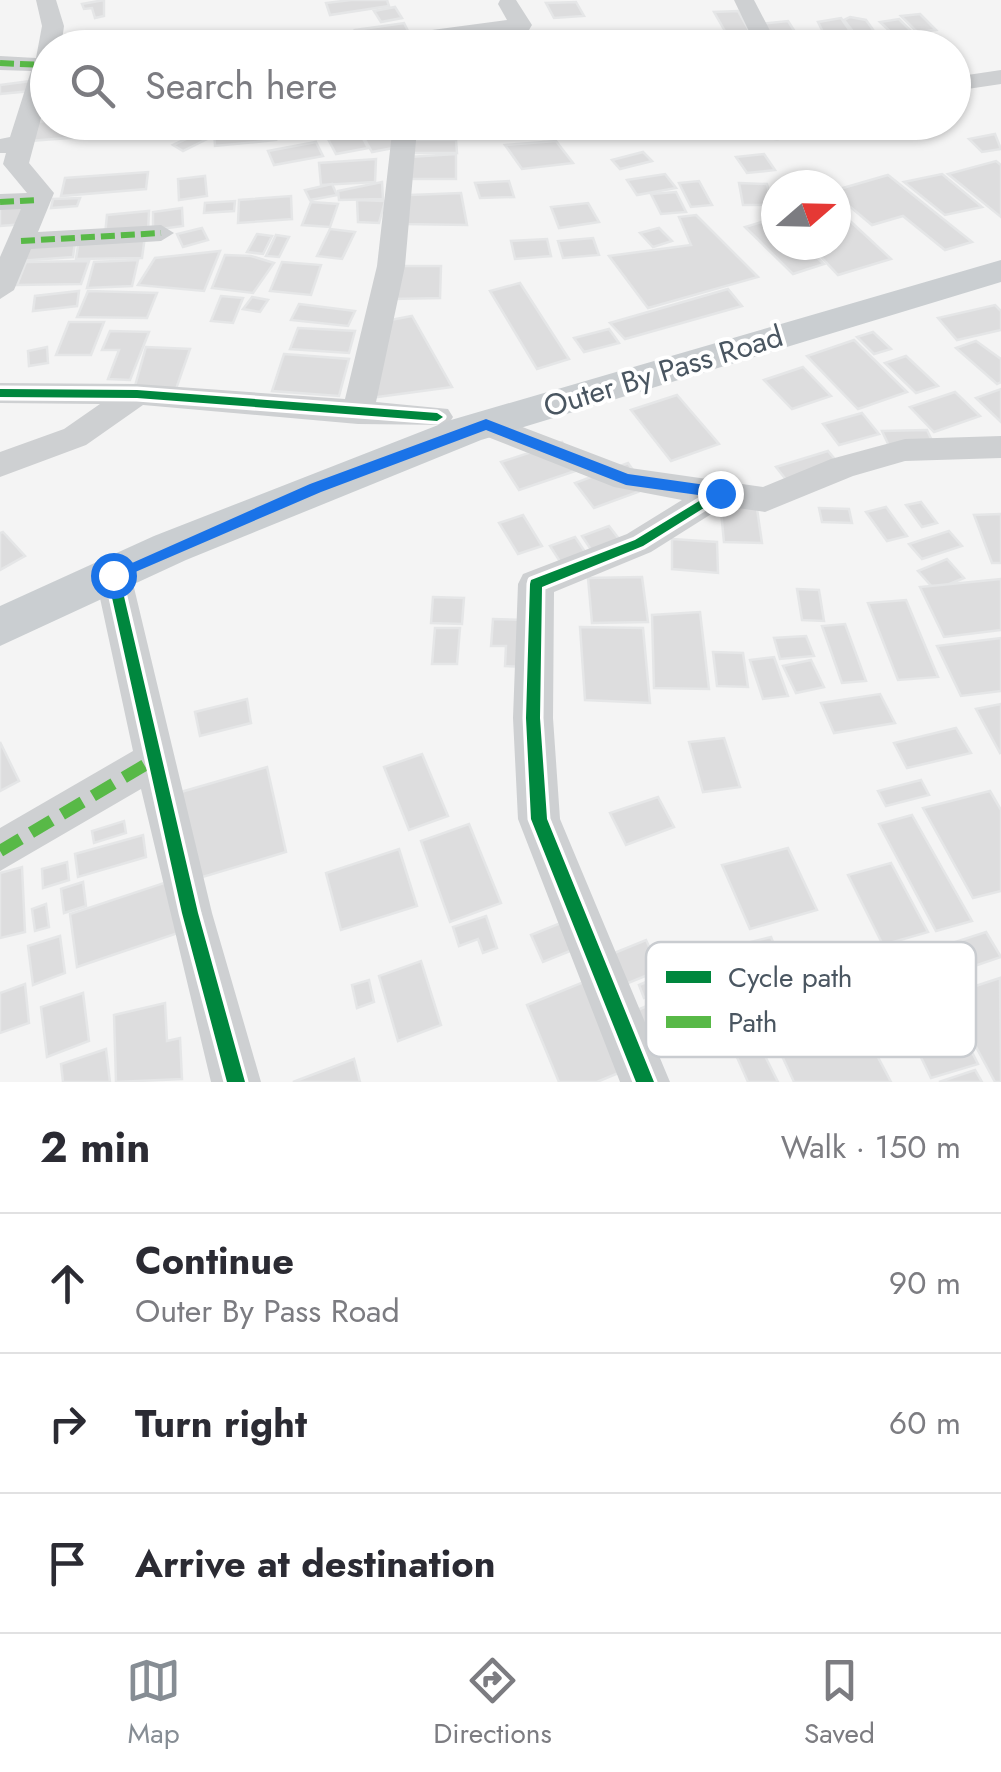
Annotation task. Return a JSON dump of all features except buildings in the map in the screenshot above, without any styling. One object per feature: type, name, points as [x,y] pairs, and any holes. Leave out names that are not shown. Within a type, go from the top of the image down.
[{"type":"main road","name":"Outer By Pass Road","points":[[0,594],[300,465],[437,417],[1001,252]]},
{"type":"main road","name":"Outer By Pass Road","points":[[0,627],[316,488],[486,424],[1001,271]]},
{"type":"street","points":[[46,0],[53,30]]},
{"type":"street","points":[[744,0],[759,30]]},
{"type":"street","points":[[473,30],[521,24],[508,4]]},
{"type":"street","points":[[0,63],[30,59]]},
{"type":"street","points":[[971,81],[1001,77]]},
{"type":"street","points":[[0,290],[41,193],[16,164],[10,145],[30,97]]},
{"type":"street","points":[[358,413],[391,266],[403,140]]},
{"type":"street","points":[[0,202],[38,200]]},
{"type":"street","points":[[21,241],[160,233]]},
{"type":"street","points":[[0,393],[137,394],[437,417]]},
{"type":"street","points":[[0,465],[75,437],[137,394]]},
{"type":"street","points":[[486,424],[626,479],[765,500],[843,467],[905,450],[1001,448]]},
{"type":"street","points":[[645,1082],[539,819],[533,718],[536,584],[638,543],[720,493]]},
{"type":"street","points":[[113,575],[190,913],[236,1082]]},
{"type":"street","points":[[0,851],[156,759]]},
{"type":"marked path","points":[[0,63],[30,64]]},
{"type":"marked path","points":[[0,202],[38,200]]},
{"type":"marked path","points":[[21,241],[161,233]]},
{"type":"marked path","points":[[0,851],[155,759]]},
{"type":"cycle path","points":[[0,393],[137,394],[437,417]]},
{"type":"cycle path","points":[[645,1082],[539,819],[533,718],[536,584],[639,543],[719,493]]},
{"type":"cycle path","points":[[113,575],[190,913],[236,1082]]},
{"type":"route","points":[[113,575],[316,488],[486,424],[626,479],[720,493]]}]
